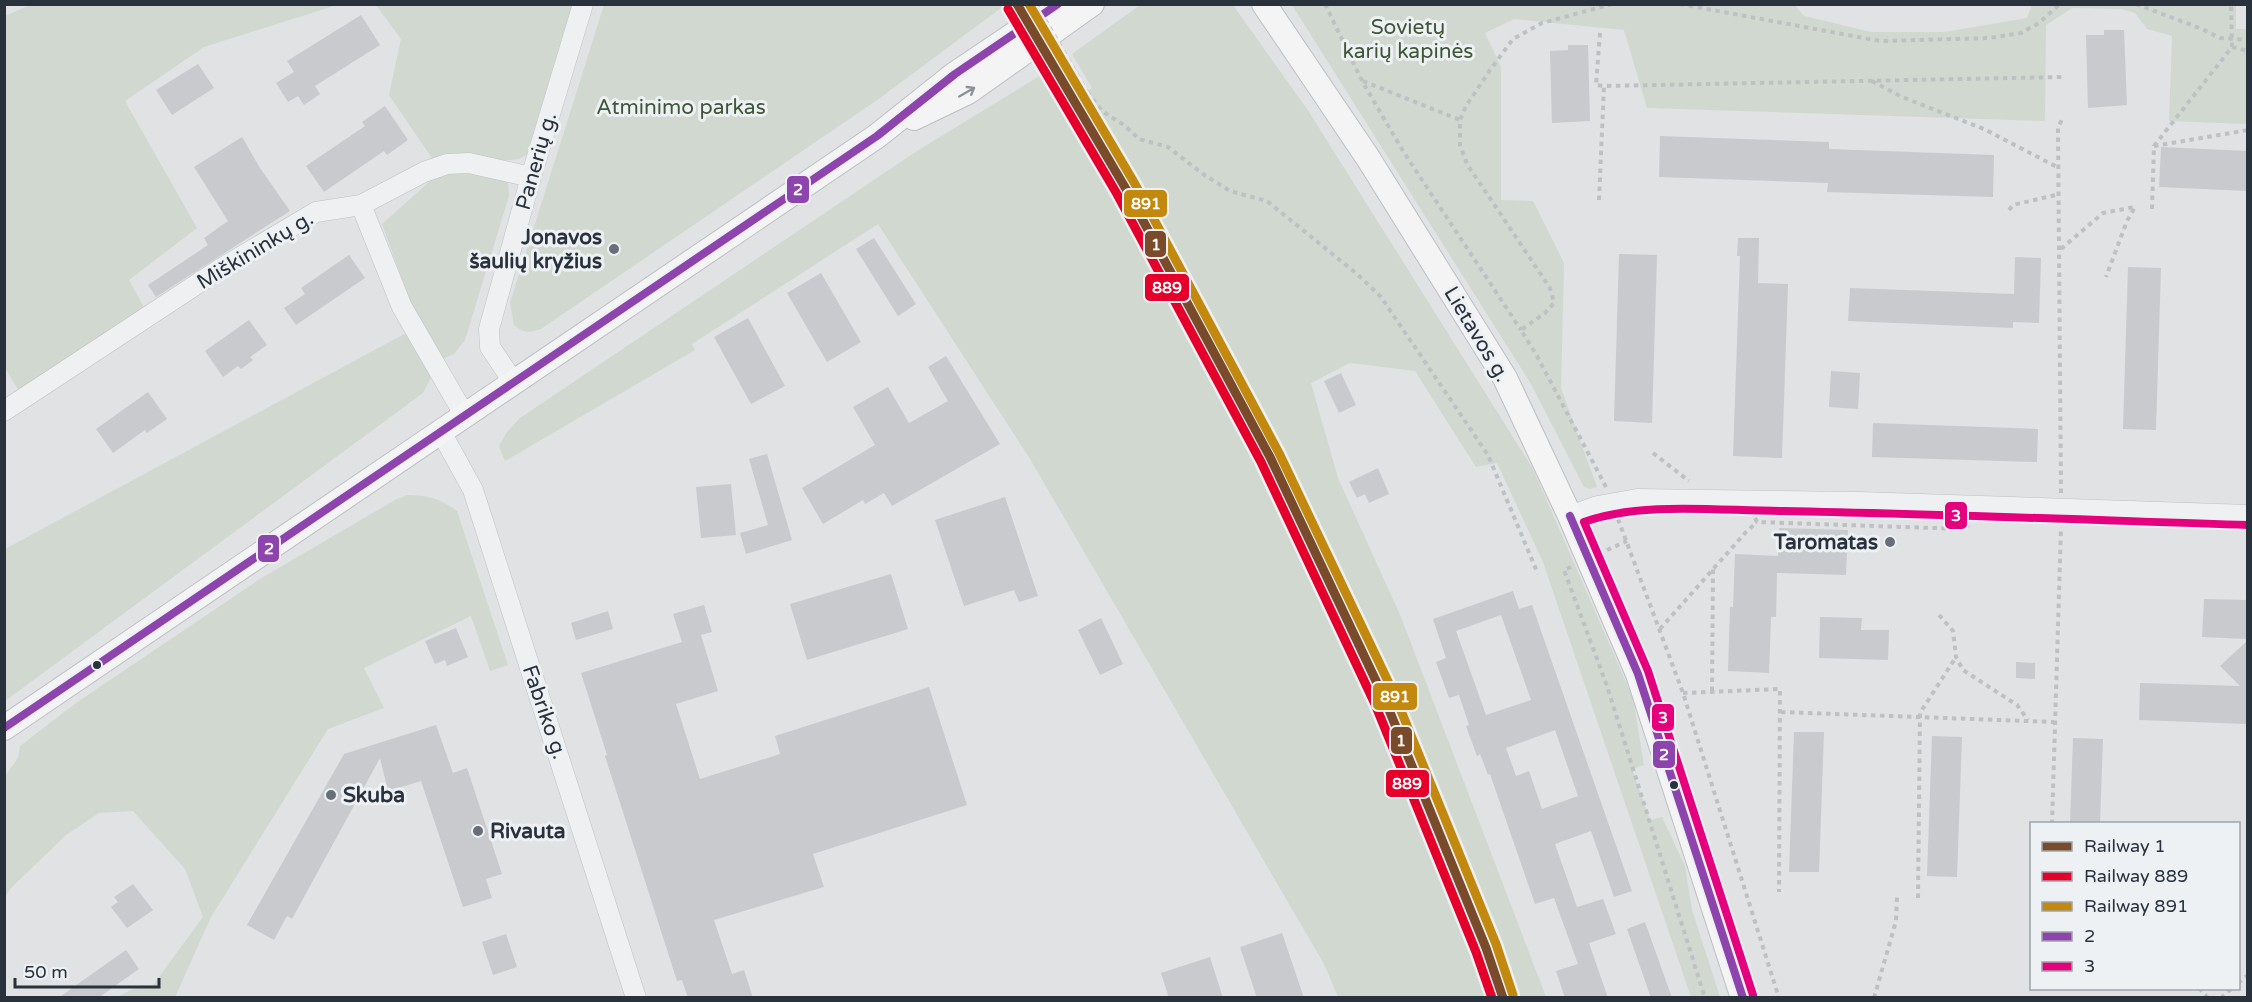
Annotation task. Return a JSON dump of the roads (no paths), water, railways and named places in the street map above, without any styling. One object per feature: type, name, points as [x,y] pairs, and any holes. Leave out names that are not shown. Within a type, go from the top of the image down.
[{"type":"main road","points":[[4,728],[877,136],[955,74],[1059,4]]},
{"type":"main road","points":[[877,136],[968,92],[1092,4]]},
{"type":"main road","name":"Lietavos g.","points":[[1264,4],[1368,158],[1505,378],[1570,516],[1638,674],[1743,998]]},
{"type":"street","name":"Panerių g.","points":[[514,382],[490,347],[489,329],[531,177],[583,4]]},
{"type":"street","name":"Miškininkų g.","points":[[4,411],[220,269],[316,212],[361,205],[424,172],[447,164],[469,163],[531,177]]},
{"type":"street","points":[[361,205],[402,307],[465,416]]},
{"type":"street","name":"Fabriko g.","points":[[441,432],[473,490],[636,998]]},
{"type":"street","points":[[1570,516],[1611,503],[1637,499],[1860,502],[2247,515]]},
{"type":"rail line","name":"1","points":[[1017,4],[1126,189],[1270,457],[1385,700],[1486,948],[1503,998]]},
{"type":"rail line","name":"891","points":[[1029,4],[1135,184],[1279,453],[1395,696],[1496,944],[1513,995]]},
{"type":"rail line","name":"889","points":[[1008,9],[1117,194],[1261,462],[1375,704],[1476,952],[1492,998]]},
{"type":"place","name":"Jonavos šaulių kryžius","points":[[614,249]]},
{"type":"place","name":"Taromatas","points":[[1890,542]]},
{"type":"place","name":"Skuba","points":[[331,795]]},
{"type":"place","name":"Rivauta","points":[[478,831]]},
{"type":"park label","name":"Sovietų karių kapinės","points":[[1408,39]]},
{"type":"park label","name":"Atminimo parkas","points":[[681,107]]}]
